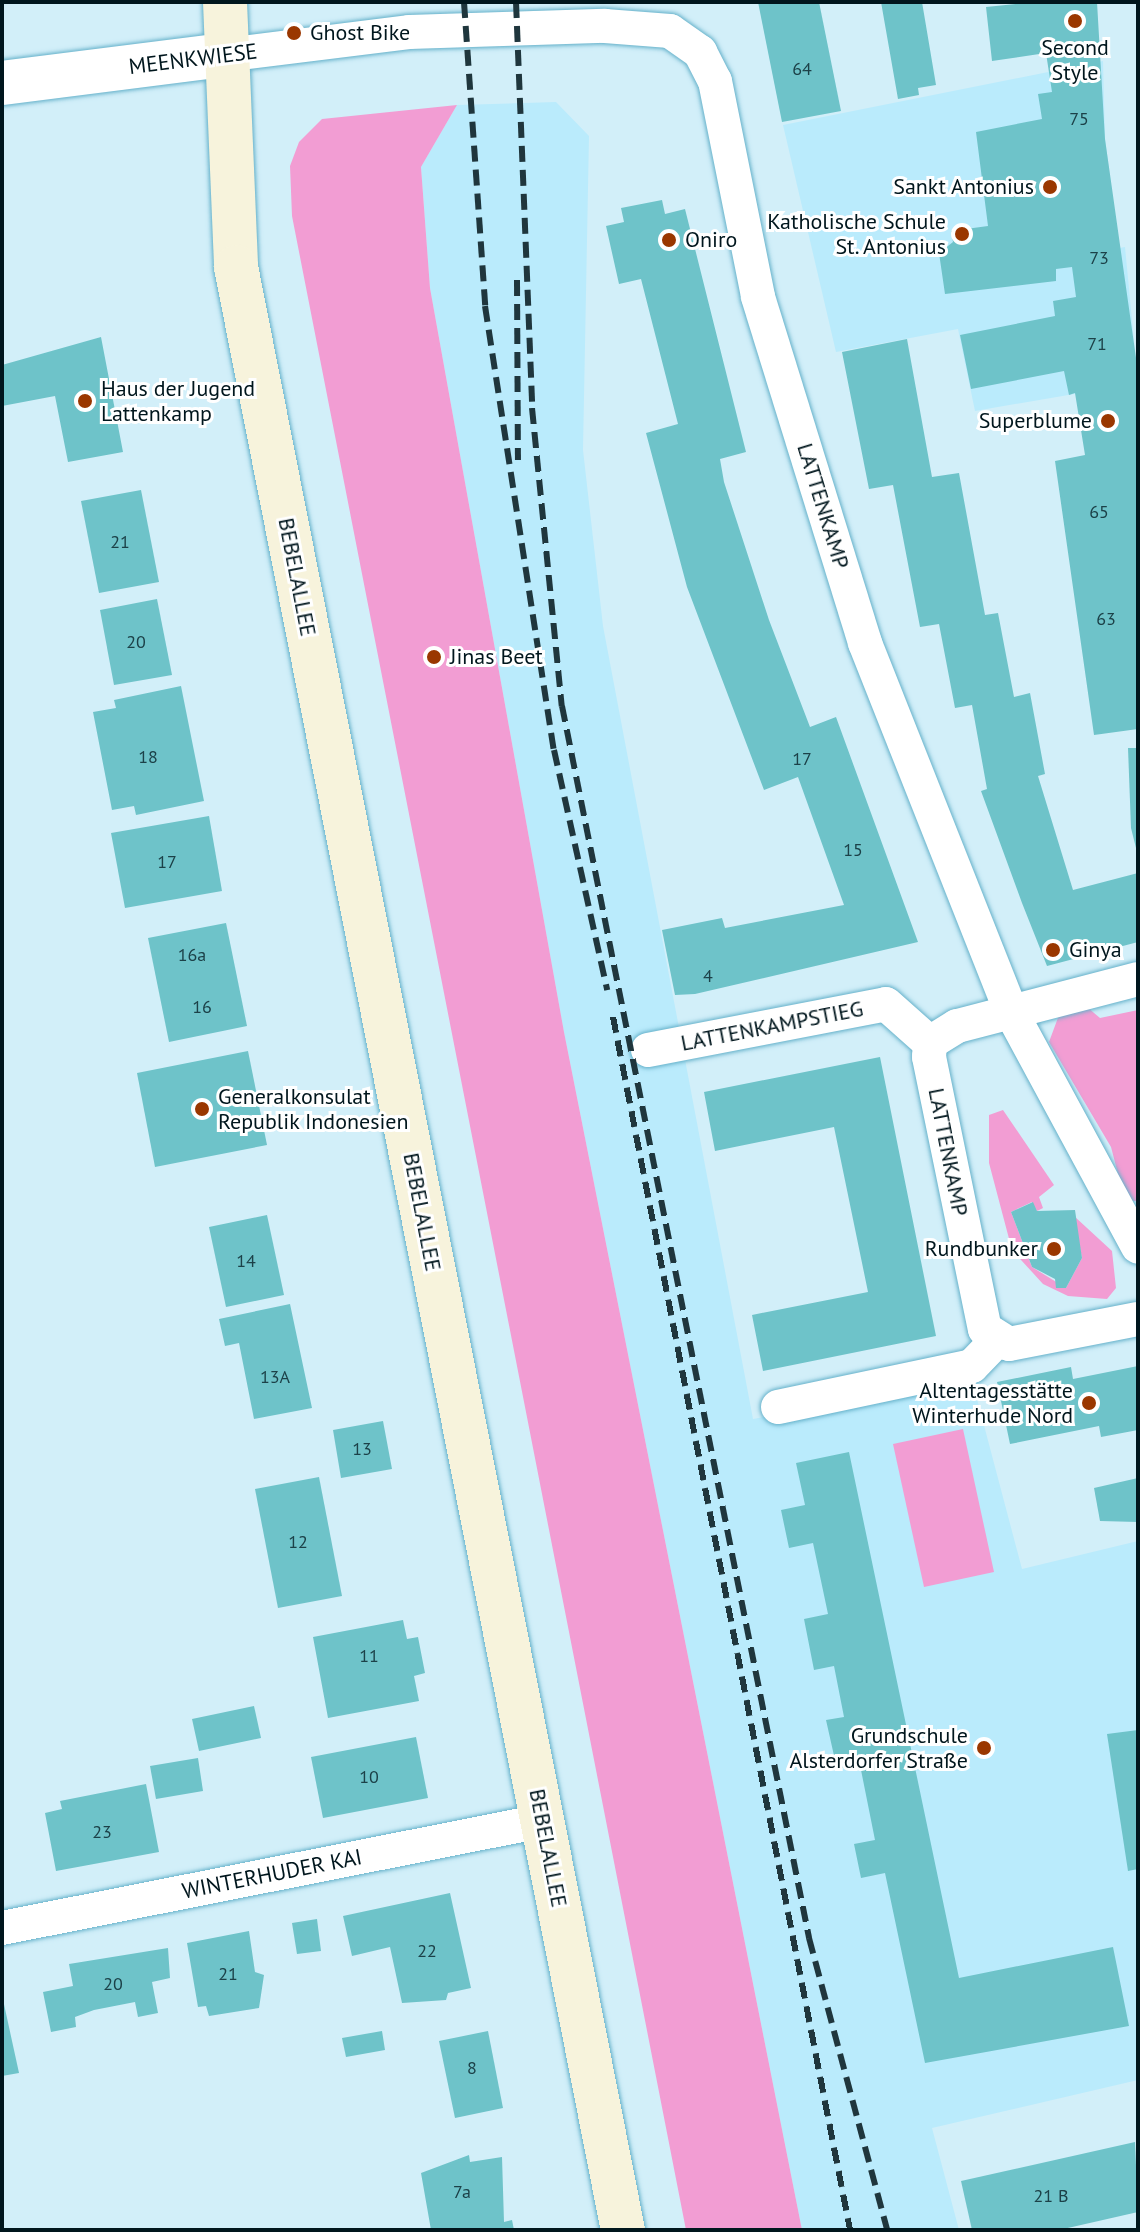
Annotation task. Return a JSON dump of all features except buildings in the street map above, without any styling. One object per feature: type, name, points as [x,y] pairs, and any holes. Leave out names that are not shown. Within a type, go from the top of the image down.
[{"type":"main road","name":"BEBELALLEE","points":[[225,2],[236,267],[623,2230]]},
{"type":"street","name":"MEENKWIESE","points":[[2,83],[409,32],[605,26],[669,17]]},
{"type":"street","name":"LATTENKAMP","points":[[669,17],[700,52],[715,81],[758,297],[865,643],[1010,1010],[1138,1247]]},
{"type":"street","points":[[930,1043],[941,1032],[1010,1010],[1138,979]]},
{"type":"street","name":"LATTENKAMPSTIEG","points":[[648,1050],[886,1004],[930,1043]]},
{"type":"street","name":"LATTENKAMP","points":[[930,1043],[978,1310],[995,1342]]},
{"type":"street","points":[[778,1407],[972,1366],[995,1342],[1138,1319]]},
{"type":"street","name":"WINTERHUDER KAI","points":[[2,1928],[542,1821]]},
{"type":"shaded area","name":"Katholische Schule St. Antonius","points":[[1103,61],[1105,139],[1119,248],[1125,247],[1138,383],[975,411],[958,329],[836,352],[783,125]]},
{"type":"shaded area","points":[[556,102],[589,136],[583,450],[603,626],[753,1419],[972,1380],[1022,1569],[1138,1541],[1138,2080],[932,2128],[959,2230],[802,2230],[564,1032],[430,288],[421,167],[457,105]]},
{"type":"shaded area","points":[[457,105],[421,167],[430,288],[564,1032],[802,2230],[686,2230],[292,216],[290,166],[299,142],[322,119]]},
{"type":"shaded area","points":[[1081,1002],[1100,1018],[1138,1010],[1138,1201],[1125,1201],[1111,1147],[1049,1042],[1059,1015]]},
{"type":"shaded area","points":[[1003,1110],[1054,1185],[1039,1197],[1043,1208],[1037,1211],[1032,1202],[1011,1212],[1032,1267],[1066,1288],[1082,1258],[1074,1216],[1112,1251],[1116,1288],[1107,1299],[1068,1296],[1043,1284],[1012,1250],[989,1163],[989,1115]]},
{"type":"shaded area","points":[[963,1429],[994,1572],[924,1587],[893,1444]]},
{"type":"railway","points":[[464,2],[485,306],[554,750],[607,990]]},
{"type":"railway","points":[[516,2],[532,408],[562,706],[809,1938],[887,2230]]},
{"type":"railway","points":[[517,280],[518,460]]},
{"type":"railway","points":[[613,1017],[850,2230]]},
{"type":"place","name":"Second Style","points":[[1075,21]]},
{"type":"place","name":"Ghost Bike","points":[[294,33]]},
{"type":"place","name":"Sankt Antonius","points":[[1050,187]]},
{"type":"place","name":"Katholische Schule St. Antonius","points":[[962,234]]},
{"type":"place","name":"Oniro","points":[[669,240]]},
{"type":"place","name":"Haus der Jugend Lattenkamp","points":[[85,401]]},
{"type":"place","name":"Superblume","points":[[1108,421]]},
{"type":"place","name":"Jinas Beet","points":[[434,657]]},
{"type":"place","name":"Ginya","points":[[1053,950]]},
{"type":"place","name":"Generalkonsulat Republik Indonesien","points":[[202,1109]]},
{"type":"place","name":"Rundbunker","points":[[1054,1249]]},
{"type":"place","name":"Altentagesstätte Winterhude Nord","points":[[1089,1403]]},
{"type":"place","name":"Grundschule Alsterdorfer Straße","points":[[984,1748]]}]
